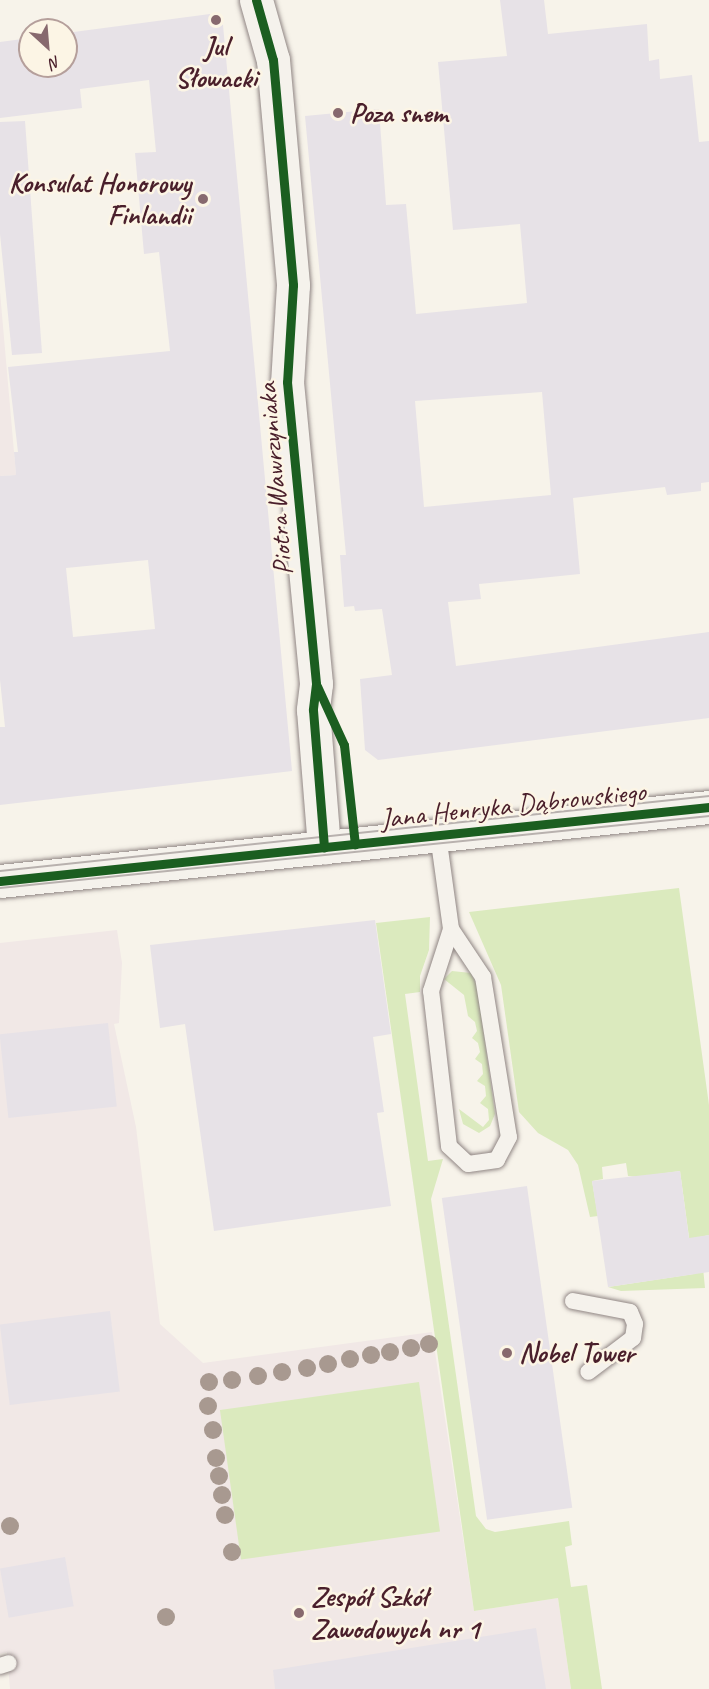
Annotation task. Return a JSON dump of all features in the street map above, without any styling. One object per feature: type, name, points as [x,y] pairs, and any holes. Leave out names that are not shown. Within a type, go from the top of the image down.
[{"type":"street","name":"Piotra Wawrzyniaka","points":[[256,0],[273,60],[293,285],[287,382],[316,684],[313,710],[324,848]]},
{"type":"street","name":"Jana Henryka Dąbrowskiego","points":[[0,881],[709,807]]},
{"type":"lane","points":[[438,836],[451,929],[483,977],[509,1137],[497,1160],[468,1164],[449,1146],[430,991],[451,929]]},
{"type":"lane","points":[[573,1301],[630,1312],[635,1324],[633,1338],[588,1372]]},
{"type":"shaded area","points":[[0,292],[16,475],[0,476]]},
{"type":"shaded area","points":[[117,930],[122,963],[119,1023],[114,1024],[136,1127],[160,1324],[203,1363],[432,1332],[474,1611],[558,1598],[571,1689],[10,1689],[7,1652],[0,1654],[0,943]]},
{"type":"green space","points":[[679,888],[709,1105],[709,1235],[700,1237],[705,1288],[621,1291],[608,1287],[694,1274],[680,1171],[638,1177],[628,1176],[626,1163],[602,1167],[603,1179],[592,1181],[598,1216],[590,1217],[578,1165],[568,1150],[538,1133],[519,1112],[501,985],[469,912]]},
{"type":"green space","points":[[430,917],[429,950],[420,976],[420,992],[405,994],[428,1161],[443,1159],[431,1199],[476,1516],[486,1529],[495,1532],[569,1521],[572,1545],[565,1547],[571,1587],[587,1585],[602,1689],[571,1689],[558,1598],[474,1611],[376,923]]},
{"type":"green space","points":[[452,971],[471,973],[477,986],[495,1114],[490,1126],[479,1133],[463,1124],[459,1109],[483,1127],[489,1120],[488,1109],[480,1103],[486,1096],[485,1086],[477,1081],[483,1074],[482,1064],[475,1059],[480,1052],[478,1043],[472,1038],[477,1031],[475,1022],[468,1016],[464,995],[444,979]]},
{"type":"green space","points":[[419,1382],[440,1532],[241,1560],[220,1410]]},
{"type":"building","points":[[500,0],[544,0],[548,34],[647,24],[649,61],[659,59],[660,79],[692,75],[699,142],[709,141],[709,482],[701,483],[701,491],[667,495],[665,487],[573,498],[580,574],[479,584],[481,599],[448,602],[456,666],[709,632],[709,718],[378,760],[365,750],[360,679],[392,675],[382,609],[355,611],[354,606],[344,607],[340,555],[346,555],[305,116],[379,109],[386,205],[406,204],[416,314],[527,303],[520,224],[453,230],[438,62],[507,56]],"holes":[[[542,392],[551,495],[424,507],[415,401]]]},
{"type":"building","points":[[210,14],[223,25],[292,771],[0,805],[0,727],[5,727],[0,680],[0,476],[16,475],[14,452],[18,452],[8,367],[170,351],[159,252],[144,254],[135,153],[156,152],[149,80],[80,89],[82,108],[0,118],[0,42],[18,40],[18,78],[78,78],[78,31]],"holes":[[[148,560],[155,629],[73,637],[66,568]]]},
{"type":"building","points":[[25,121],[42,353],[12,355],[0,234],[0,122]]},
{"type":"building","points":[[375,920],[391,1034],[373,1037],[384,1112],[377,1113],[391,1206],[214,1231],[185,1024],[160,1028],[150,945]]},
{"type":"building","points":[[108,1023],[117,1107],[8,1118],[0,1034]]},
{"type":"building","points":[[680,1171],[689,1238],[709,1235],[709,1272],[608,1287],[592,1181]]},
{"type":"building","name":"Nobel Tower","points":[[527,1186],[572,1508],[487,1520],[442,1198]]},
{"type":"building","points":[[110,1311],[120,1391],[10,1405],[0,1325]]},
{"type":"building","points":[[65,1557],[74,1606],[9,1618],[0,1568]]},
{"type":"building","points":[[536,1628],[546,1689],[275,1689],[273,1670]]},
{"type":"tram line","points":[[0,871],[709,796]]},
{"type":"tram line","points":[[0,888],[709,816]]},
{"type":"cycle path","points":[[256,0],[273,60],[293,285],[287,382],[316,684],[313,710],[324,848]]},
{"type":"cycle path","points":[[317,686],[344,745],[355,844]]},
{"type":"cycle path","points":[[0,881],[709,807]]},
{"type":"place","name":"Jul Słowacki","points":[[216,20]]},
{"type":"place","name":"Poza snem","points":[[338,113]]},
{"type":"place","name":"Konsulat Honorowy Finlandii","points":[[203,199]]},
{"type":"place","name":"Nobel Tower","points":[[507,1353]]},
{"type":"place","name":"Zespół Szkół Zawodowych nr 1","points":[[299,1613]]}]
